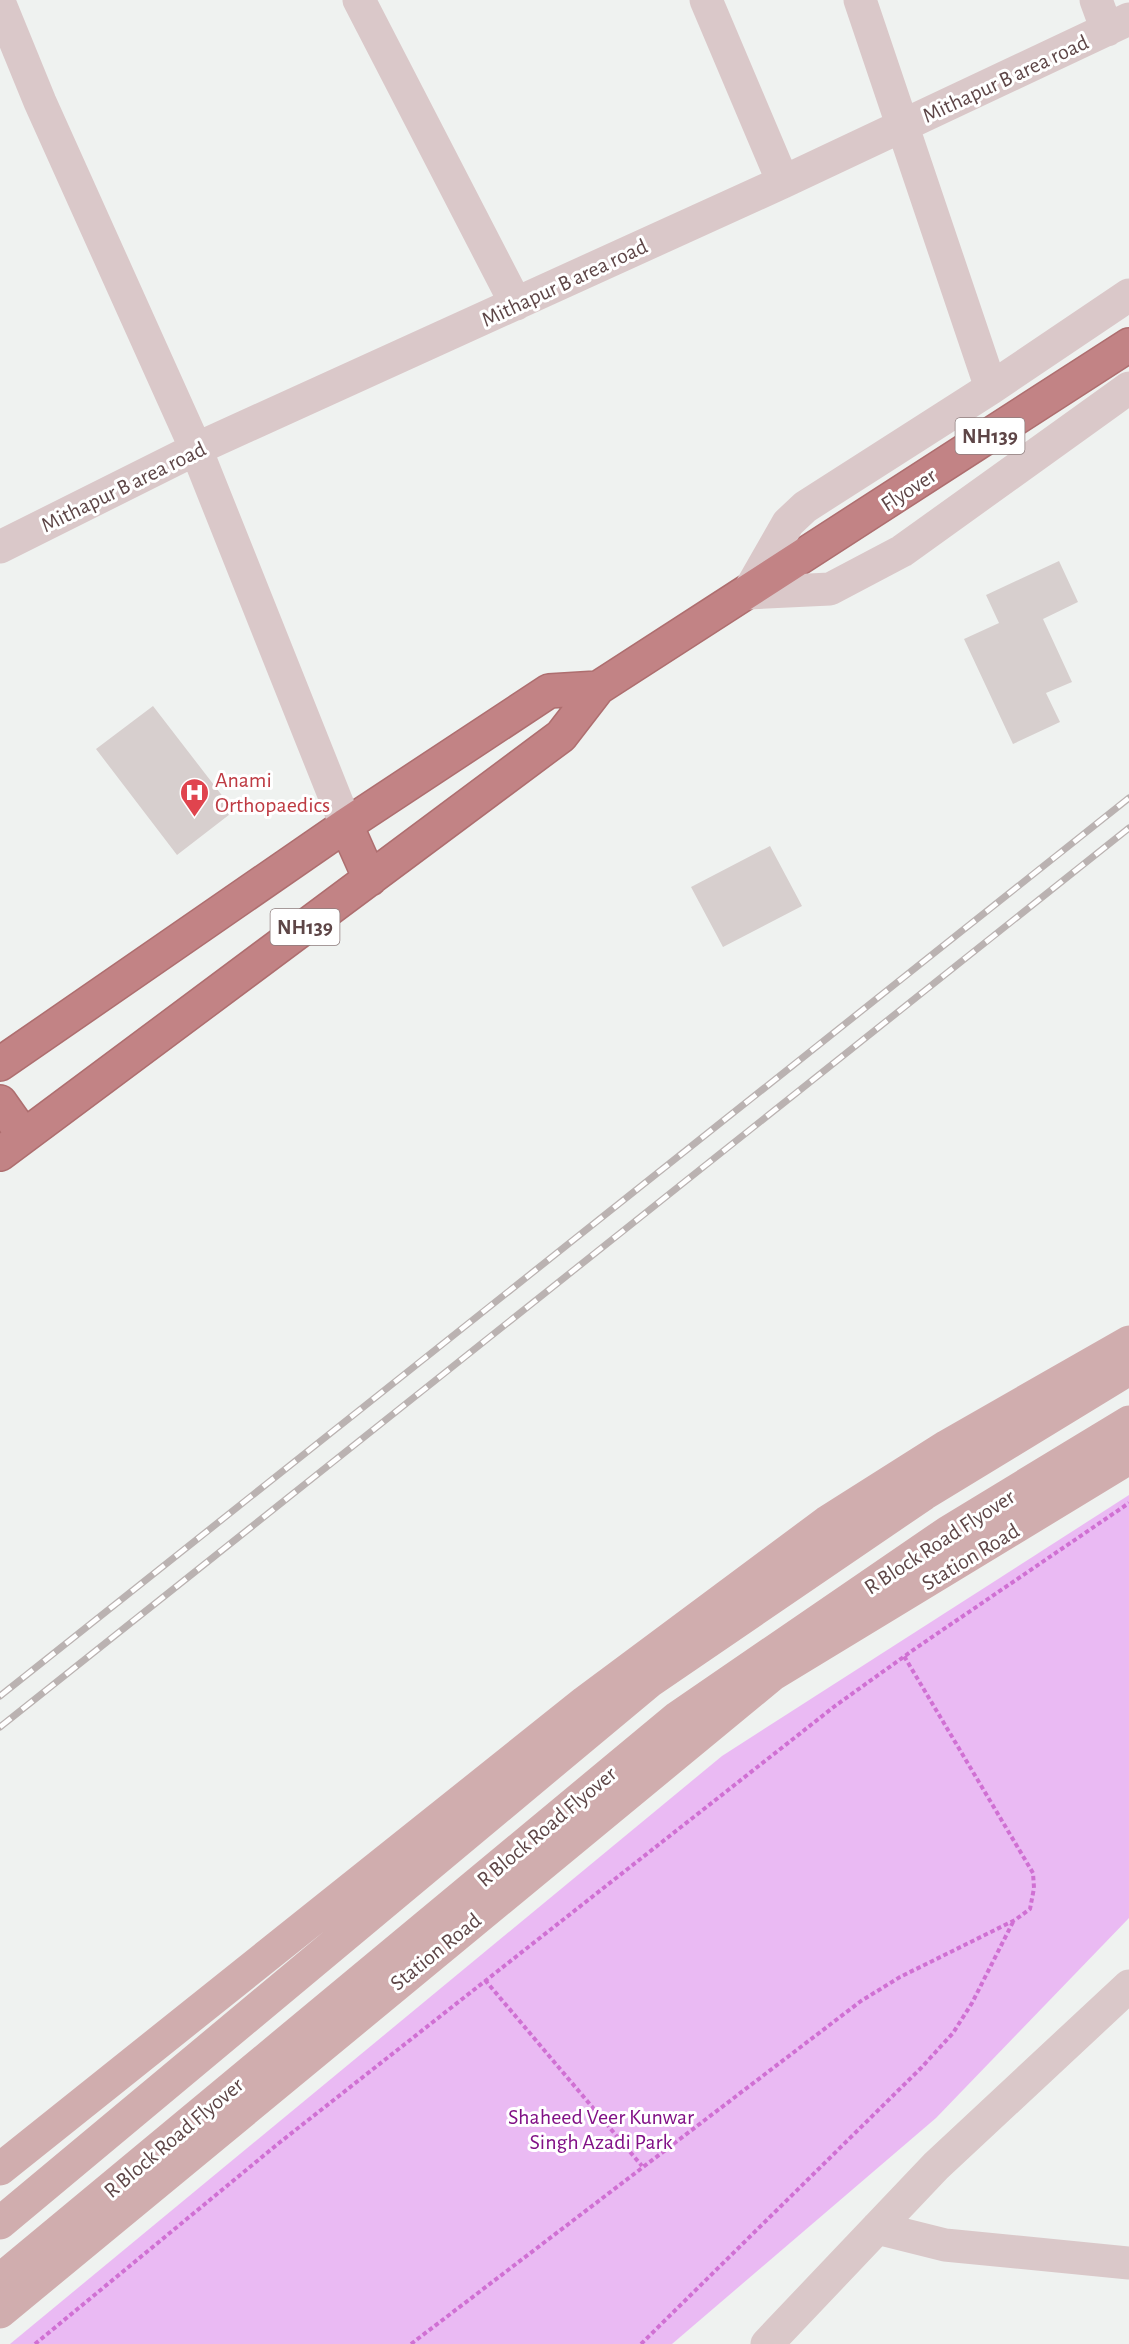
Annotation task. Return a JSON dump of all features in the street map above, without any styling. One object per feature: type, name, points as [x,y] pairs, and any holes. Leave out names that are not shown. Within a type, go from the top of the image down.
[{"type":"highway","name":"Flyover","points":[[748,592],[1129,345]]},
{"type":"highway","name":"NH139","points":[[12,1145],[561,736],[598,688],[748,592]]},
{"type":"highway","name":"NH139","points":[[0,1064],[346,825],[549,691],[598,688]]},
{"type":"highway","points":[[346,825],[370,879]]},
{"type":"highway","points":[[0,1102],[12,1145]]},
{"type":"main road","points":[[0,2169],[585,1702],[827,1522],[947,1446],[1129,1342]]},
{"type":"main road","name":"R Block Road Flyover","points":[[0,2223],[650,1681],[924,1494],[1129,1369]]},
{"type":"main road","name":"R Block Road Flyover","points":[[0,2280],[678,1717],[948,1532],[1129,1422]]},
{"type":"main road","name":"Station Road","points":[[0,2312],[772,1675],[1129,1458]]},
{"type":"street","points":[[359,0],[516,304]]},
{"type":"street","points":[[706,0],[783,182]]},
{"type":"street","points":[[860,0],[991,388]]},
{"type":"street","points":[[1096,0],[1118,25]]},
{"type":"street","points":[[0,4],[40,102],[196,449],[346,825]]},
{"type":"street","name":"Mithapur B area road","points":[[0,547],[196,449],[783,182],[1118,25]]},
{"type":"street","points":[[748,592],[788,523],[805,507],[991,388],[1129,295]]},
{"type":"street","points":[[748,592],[830,589],[902,551],[1129,388]]},
{"type":"street","points":[[767,2344],[944,2158],[1129,1986]]},
{"type":"street","points":[[877,2228],[945,2245],[1129,2263]]},
{"type":"path","points":[[35,2344],[279,2143],[485,1980],[688,1825],[836,1706],[904,1656],[1129,1503]]},
{"type":"path","points":[[411,2344],[861,2001],[900,1977],[1014,1920],[1030,1909],[1035,1888],[1033,1873],[904,1656]]},
{"type":"path","points":[[641,2344],[953,2033],[972,2003],[1014,1920]]},
{"type":"path","points":[[485,1980],[642,2166]]},
{"type":"green space","name":"Shaheed Veer Kunwar Singh Azadi Park","points":[[1129,1495],[1129,1918],[936,2118],[672,2344],[10,2344],[722,1756]]},
{"type":"building","points":[[1059,561],[1078,602],[1043,619],[1072,682],[1046,693],[1060,722],[1013,744],[964,639],[999,623],[986,595]]},
{"type":"building","points":[[153,706],[234,811],[177,855],[96,749]]},
{"type":"building","points":[[770,846],[802,906],[723,947],[691,887]]},
{"type":"railway","points":[[0,1696],[1129,798]]},
{"type":"railway","points":[[0,1727],[1129,828]]},
{"type":"place","name":"Anami Orthopaedics","points":[[194,818]]}]
